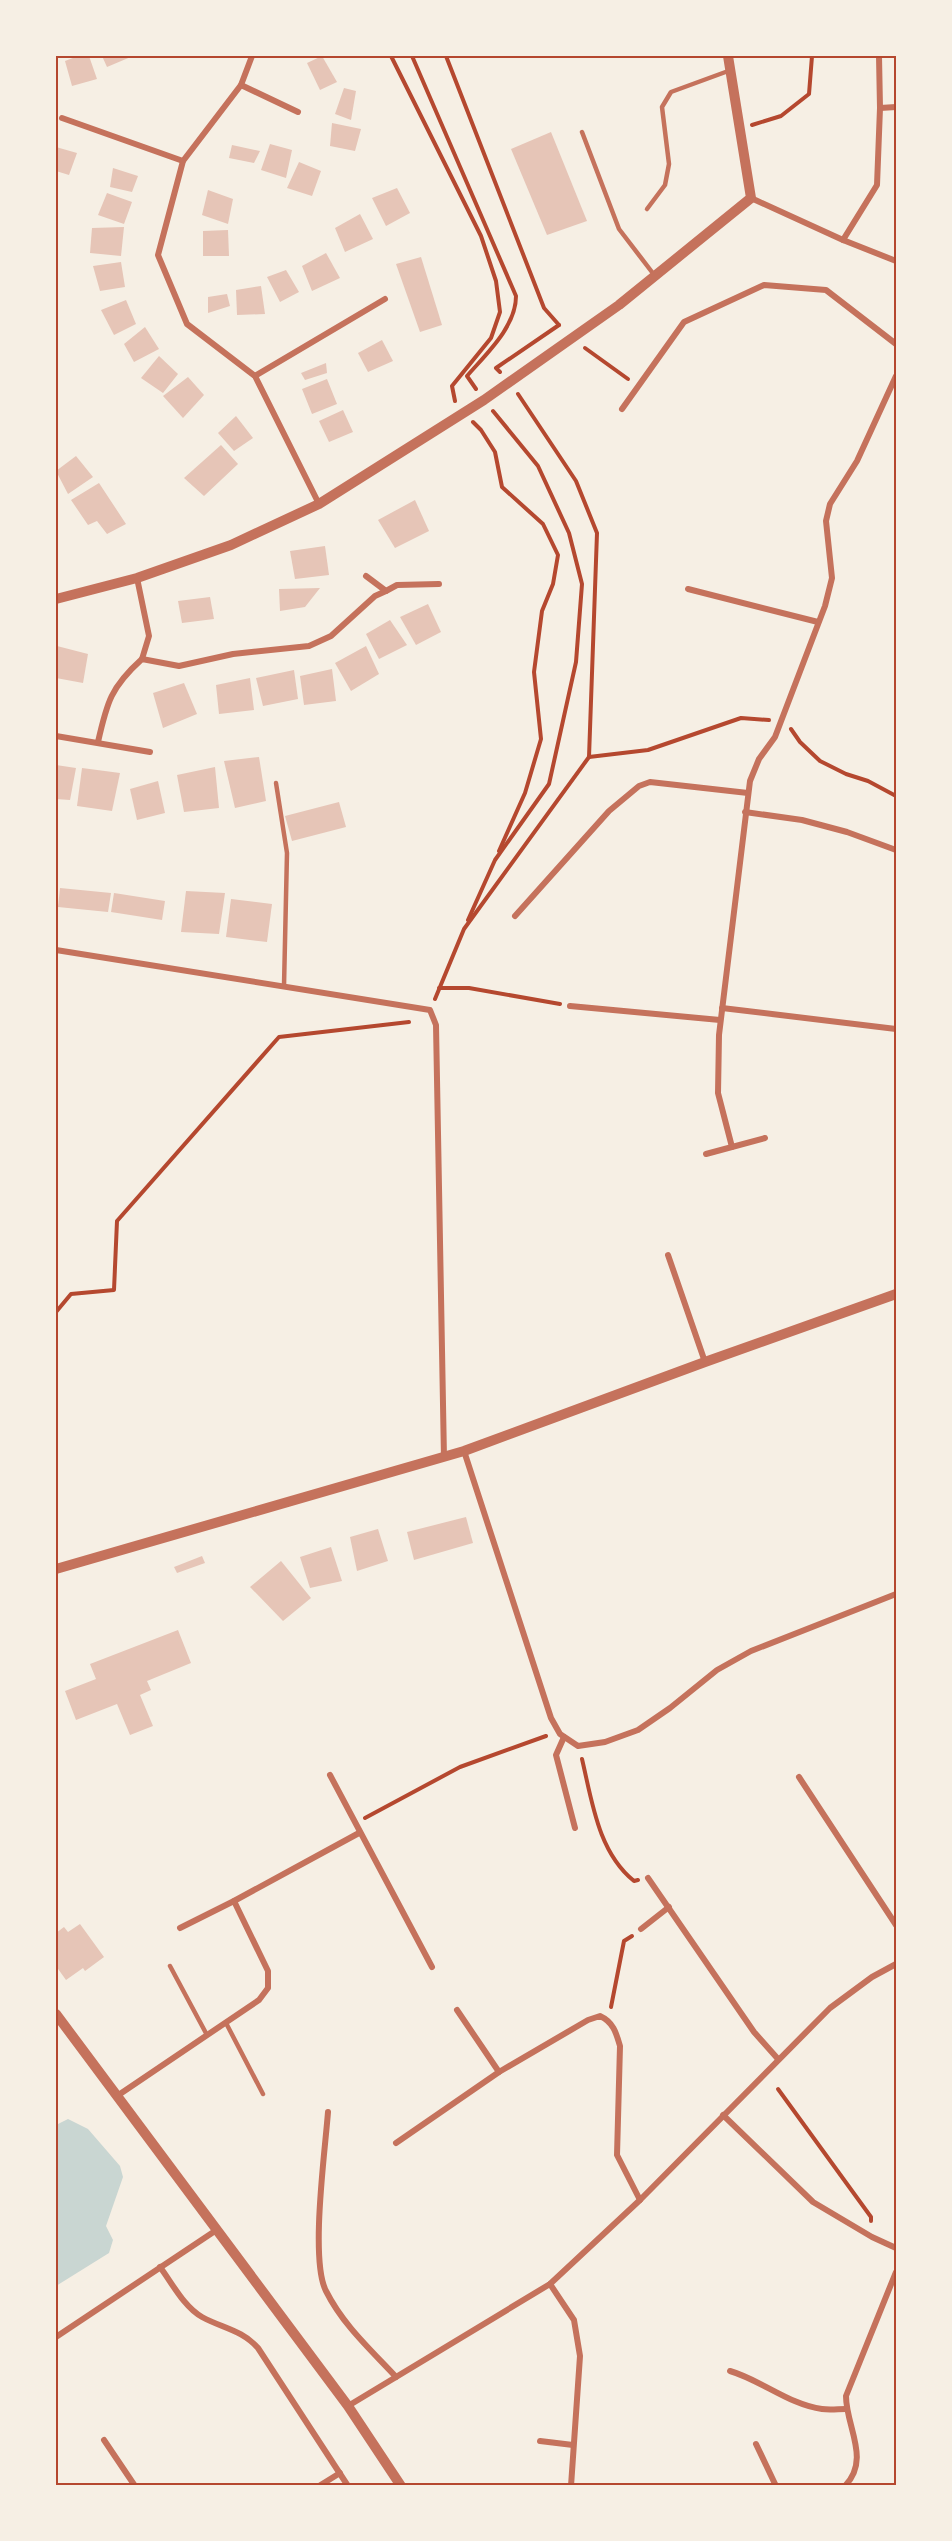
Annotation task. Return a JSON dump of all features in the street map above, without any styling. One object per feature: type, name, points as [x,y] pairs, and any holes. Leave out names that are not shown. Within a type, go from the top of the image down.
[{"type":"street","points":[[252,56],[241,85],[183,161],[158,255],[187,324],[255,376],[319,504]]},
{"type":"street","points":[[728,56],[751,198]]},
{"type":"street","points":[[843,240],[877,185],[880,108],[879,56]]},
{"type":"street","points":[[241,85],[298,112]]},
{"type":"street","points":[[880,108],[897,107]]},
{"type":"street","points":[[62,118],[183,161]]},
{"type":"street","points":[[751,198],[843,240],[897,261]]},
{"type":"street","points":[[56,599],[136,578],[231,545],[319,504],[484,400],[619,305],[751,198]]},
{"type":"street","points":[[622,409],[684,322],[764,285],[826,290],[897,344]]},
{"type":"street","points":[[255,376],[385,299]]},
{"type":"street","points":[[732,1147],[718,1093],[720,1020],[748,793],[759,759],[775,737],[832,578],[826,520],[830,504],[857,461],[897,376]]},
{"type":"street","points":[[366,576],[386,591]]},
{"type":"street","points":[[98,742],[107,703],[123,677],[142,659],[149,636],[136,578]]},
{"type":"street","points":[[142,659],[179,666],[233,654],[309,646],[331,636],[375,596],[397,585],[439,584]]},
{"type":"street","points":[[688,589],[818,622]]},
{"type":"street","points":[[56,736],[150,752]]},
{"type":"street","points":[[515,916],[609,812],[639,786],[650,782],[748,793]]},
{"type":"street","points":[[745,812],[802,820],[847,832],[897,850]]},
{"type":"street","points":[[56,950],[430,1010],[436,1025],[444,1458]]},
{"type":"street","points":[[570,1006],[720,1020]]},
{"type":"street","points":[[722,1008],[897,1029]]},
{"type":"street","points":[[706,1155],[765,1138]]},
{"type":"street","points":[[668,1255],[705,1362]]},
{"type":"street","points":[[56,1569],[444,1458],[897,1294]]},
{"type":"street","points":[[464,1451],[550,1719],[564,1737],[578,1746],[605,1742],[638,1730],[670,1708],[717,1670],[743,1656],[897,1594]]},
{"type":"street","points":[[564,1737],[556,1755],[575,1828]]},
{"type":"street","points":[[330,1775],[432,1967]]},
{"type":"street","points":[[799,1777],[897,1925]]},
{"type":"street","points":[[180,1928],[359,1833]]},
{"type":"street","points":[[648,1878],[754,2032],[778,2059]]},
{"type":"street","points":[[117,2097],[259,2000],[268,1988],[268,1971],[234,1901]]},
{"type":"street","points":[[641,1929],[669,1907]]},
{"type":"street","points":[[348,2406],[550,2284],[640,2200],[830,2008],[872,1977],[897,1964]]},
{"type":"street","points":[[457,2010],[498,2072]]},
{"type":"street","points":[[56,2014],[348,2406],[401,2486]]},
{"type":"street","points":[[396,2144],[498,2072],[588,2020],[600,2016],[609,2020],[616,2032],[620,2056],[617,2155],[640,2200]]},
{"type":"street","points":[[328,2112],[318,2253],[325,2289],[347,2325],[396,2377]]},
{"type":"street","points":[[723,2115],[813,2202],[872,2237],[897,2248]]},
{"type":"street","points":[[56,2337],[215,2230]]},
{"type":"street","points":[[160,2267],[193,2310],[201,2316],[244,2334],[258,2348],[348,2486]]},
{"type":"street","points":[[845,2486],[858,2465],[856,2439],[846,2409],[846,2396],[897,2272]]},
{"type":"street","points":[[550,2284],[574,2320],[580,2356],[571,2486]]},
{"type":"street","points":[[730,2371],[748,2376],[797,2401],[822,2409],[846,2409]]},
{"type":"street","points":[[104,2440],[135,2486]]},
{"type":"street","points":[[540,2441],[573,2445]]},
{"type":"street","points":[[756,2444],[776,2486]]},
{"type":"street","points":[[320,2486],[340,2473]]},
{"type":"lane","points":[[647,209],[665,185],[669,164],[662,107],[671,92],[731,70]]},
{"type":"lane","points":[[582,132],[619,229],[655,276]]},
{"type":"lane","points":[[276,783],[287,853],[284,986]]},
{"type":"lane","points":[[170,1966],[207,2036]]},
{"type":"lane","points":[[226,2022],[263,2094]]},
{"type":"path","points":[[56,1312],[71,1294],[114,1290],[117,1221],[279,1037],[419,1020],[430,1010],[525,793],[541,739],[534,672],[542,611],[553,584],[558,555],[543,524],[502,487],[495,452],[481,430],[463,413],[453,399],[452,386],[491,338],[500,312],[496,281],[481,236],[391,56]]},
{"type":"path","points":[[412,56],[516,296],[516,310],[495,344],[467,376],[538,466],[569,533],[582,584],[576,663],[549,784],[495,860]]},
{"type":"path","points":[[446,56],[544,308],[559,325]]},
{"type":"path","points":[[741,129],[781,116],[809,94],[812,56]]},
{"type":"path","points":[[589,351],[638,386]]},
{"type":"path","points":[[464,929],[590,757],[597,533],[576,481],[522,400]]},
{"type":"path","points":[[590,757],[648,750],[741,718],[781,721],[792,729],[800,742],[820,761],[897,796]]},
{"type":"path","points":[[439,988],[469,988],[570,1006]]},
{"type":"path","points":[[355,1823],[459,1767],[541,1739],[557,1730]]},
{"type":"path","points":[[578,1746],[602,1837],[623,1872]]},
{"type":"path","points":[[609,2020],[624,1941],[641,1929]]},
{"type":"path","points":[[778,2089],[871,2217],[872,2237]]},
{"type":"shaded area","points":[[68,2119],[88,2129],[120,2166],[123,2177],[106,2226],[113,2240],[109,2253],[56,2286],[56,2125]]},
{"type":"building","points":[[78,56],[89,56],[97,79],[72,86],[65,61]]},
{"type":"building","points":[[102,56],[133,56],[107,67]]},
{"type":"building","points":[[322,56],[337,82],[320,90],[307,63]]},
{"type":"building","points":[[344,88],[356,91],[351,120],[335,114]]},
{"type":"building","points":[[332,123],[361,129],[355,151],[330,146]]},
{"type":"building","points":[[551,132],[587,221],[547,235],[511,149]]},
{"type":"building","points":[[270,144],[292,150],[286,178],[261,170]]},
{"type":"building","points":[[232,145],[260,151],[254,163],[229,158]]},
{"type":"building","points":[[56,147],[77,153],[69,175],[56,171]]},
{"type":"building","points":[[299,162],[321,171],[312,196],[287,188]]},
{"type":"building","points":[[113,168],[138,176],[132,192],[110,187]]},
{"type":"building","points":[[397,188],[410,213],[386,226],[372,198]]},
{"type":"building","points":[[208,190],[233,199],[228,224],[202,215]]},
{"type":"building","points":[[107,193],[132,202],[124,224],[98,215]]},
{"type":"building","points":[[360,214],[373,239],[345,252],[335,228]]},
{"type":"building","points":[[124,227],[121,256],[90,253],[92,228]]},
{"type":"building","points":[[228,230],[229,256],[203,256],[203,231]]},
{"type":"building","points":[[326,253],[340,278],[312,291],[302,266]]},
{"type":"building","points":[[421,257],[442,325],[420,332],[396,264]]},
{"type":"building","points":[[121,262],[125,287],[100,291],[93,266]]},
{"type":"building","points":[[286,270],[299,292],[280,302],[267,277]]},
{"type":"building","points":[[261,286],[265,314],[237,315],[236,290]]},
{"type":"building","points":[[227,294],[230,306],[208,313],[208,297]]},
{"type":"building","points":[[126,300],[136,324],[114,335],[101,310]]},
{"type":"building","points":[[145,327],[159,349],[134,362],[124,344]]},
{"type":"building","points":[[382,340],[393,361],[368,372],[358,353]]},
{"type":"building","points":[[159,356],[178,374],[163,393],[141,378]]},
{"type":"building","points":[[326,363],[327,373],[305,380],[301,373]]},
{"type":"building","points":[[188,377],[204,395],[183,418],[163,396]]},
{"type":"building","points":[[327,379],[337,404],[312,414],[302,389]]},
{"type":"building","points":[[343,410],[353,432],[329,442],[319,421]]},
{"type":"building","points":[[236,416],[253,438],[234,451],[218,433]]},
{"type":"building","points":[[221,445],[238,464],[204,496],[184,478]]},
{"type":"building","points":[[76,456],[93,477],[68,494],[56,471]]},
{"type":"building","points":[[99,483],[126,524],[107,534],[97,521],[88,525],[71,500]]},
{"type":"building","points":[[415,500],[429,531],[395,548],[378,520]]},
{"type":"building","points":[[325,546],[329,575],[295,579],[290,551]]},
{"type":"building","points":[[320,588],[305,607],[280,611],[279,589]]},
{"type":"building","points":[[210,597],[214,619],[182,623],[178,601]]},
{"type":"building","points":[[428,604],[441,632],[416,645],[400,617]]},
{"type":"building","points":[[390,620],[407,645],[379,659],[366,634]]},
{"type":"building","points":[[57,646],[88,654],[83,683],[56,678]]},
{"type":"building","points":[[366,646],[379,674],[351,691],[335,663]]},
{"type":"building","points":[[332,669],[336,701],[304,705],[300,676]]},
{"type":"building","points":[[294,670],[298,699],[263,706],[256,678]]},
{"type":"building","points":[[250,678],[254,710],[219,714],[216,685]]},
{"type":"building","points":[[184,683],[197,714],[163,728],[153,693]]},
{"type":"building","points":[[259,757],[266,801],[235,808],[224,761]]},
{"type":"building","points":[[56,765],[76,768],[70,800],[56,799]]},
{"type":"building","points":[[215,767],[219,808],[184,812],[177,775]]},
{"type":"building","points":[[82,768],[120,773],[112,811],[77,806]]},
{"type":"building","points":[[158,781],[165,813],[137,820],[130,789]]},
{"type":"building","points":[[339,802],[346,827],[292,841],[285,816]]},
{"type":"building","points":[[60,888],[111,893],[108,912],[58,907]]},
{"type":"building","points":[[186,891],[225,893],[219,934],[181,932]]},
{"type":"building","points":[[114,893],[165,901],[162,920],[111,912]]},
{"type":"building","points":[[231,899],[272,904],[267,942],[226,937]]},
{"type":"building","points":[[466,1517],[473,1543],[414,1560],[407,1532]]},
{"type":"building","points":[[378,1529],[388,1561],[357,1571],[350,1537]]},
{"type":"building","points":[[331,1547],[342,1581],[310,1588],[300,1557]]},
{"type":"building","points":[[202,1556],[205,1563],[177,1573],[174,1567]]},
{"type":"building","points":[[281,1561],[311,1598],[283,1621],[250,1587]]},
{"type":"building","points":[[178,1630],[191,1663],[147,1681],[151,1690],[140,1695],[153,1726],[130,1735],[117,1704],[76,1720],[65,1691],[96,1679],[90,1664]]},
{"type":"building","points":[[80,1924],[104,1957],[85,1971],[83,1968],[66,1980],[56,1966],[56,1933],[64,1927],[68,1932]]}]
